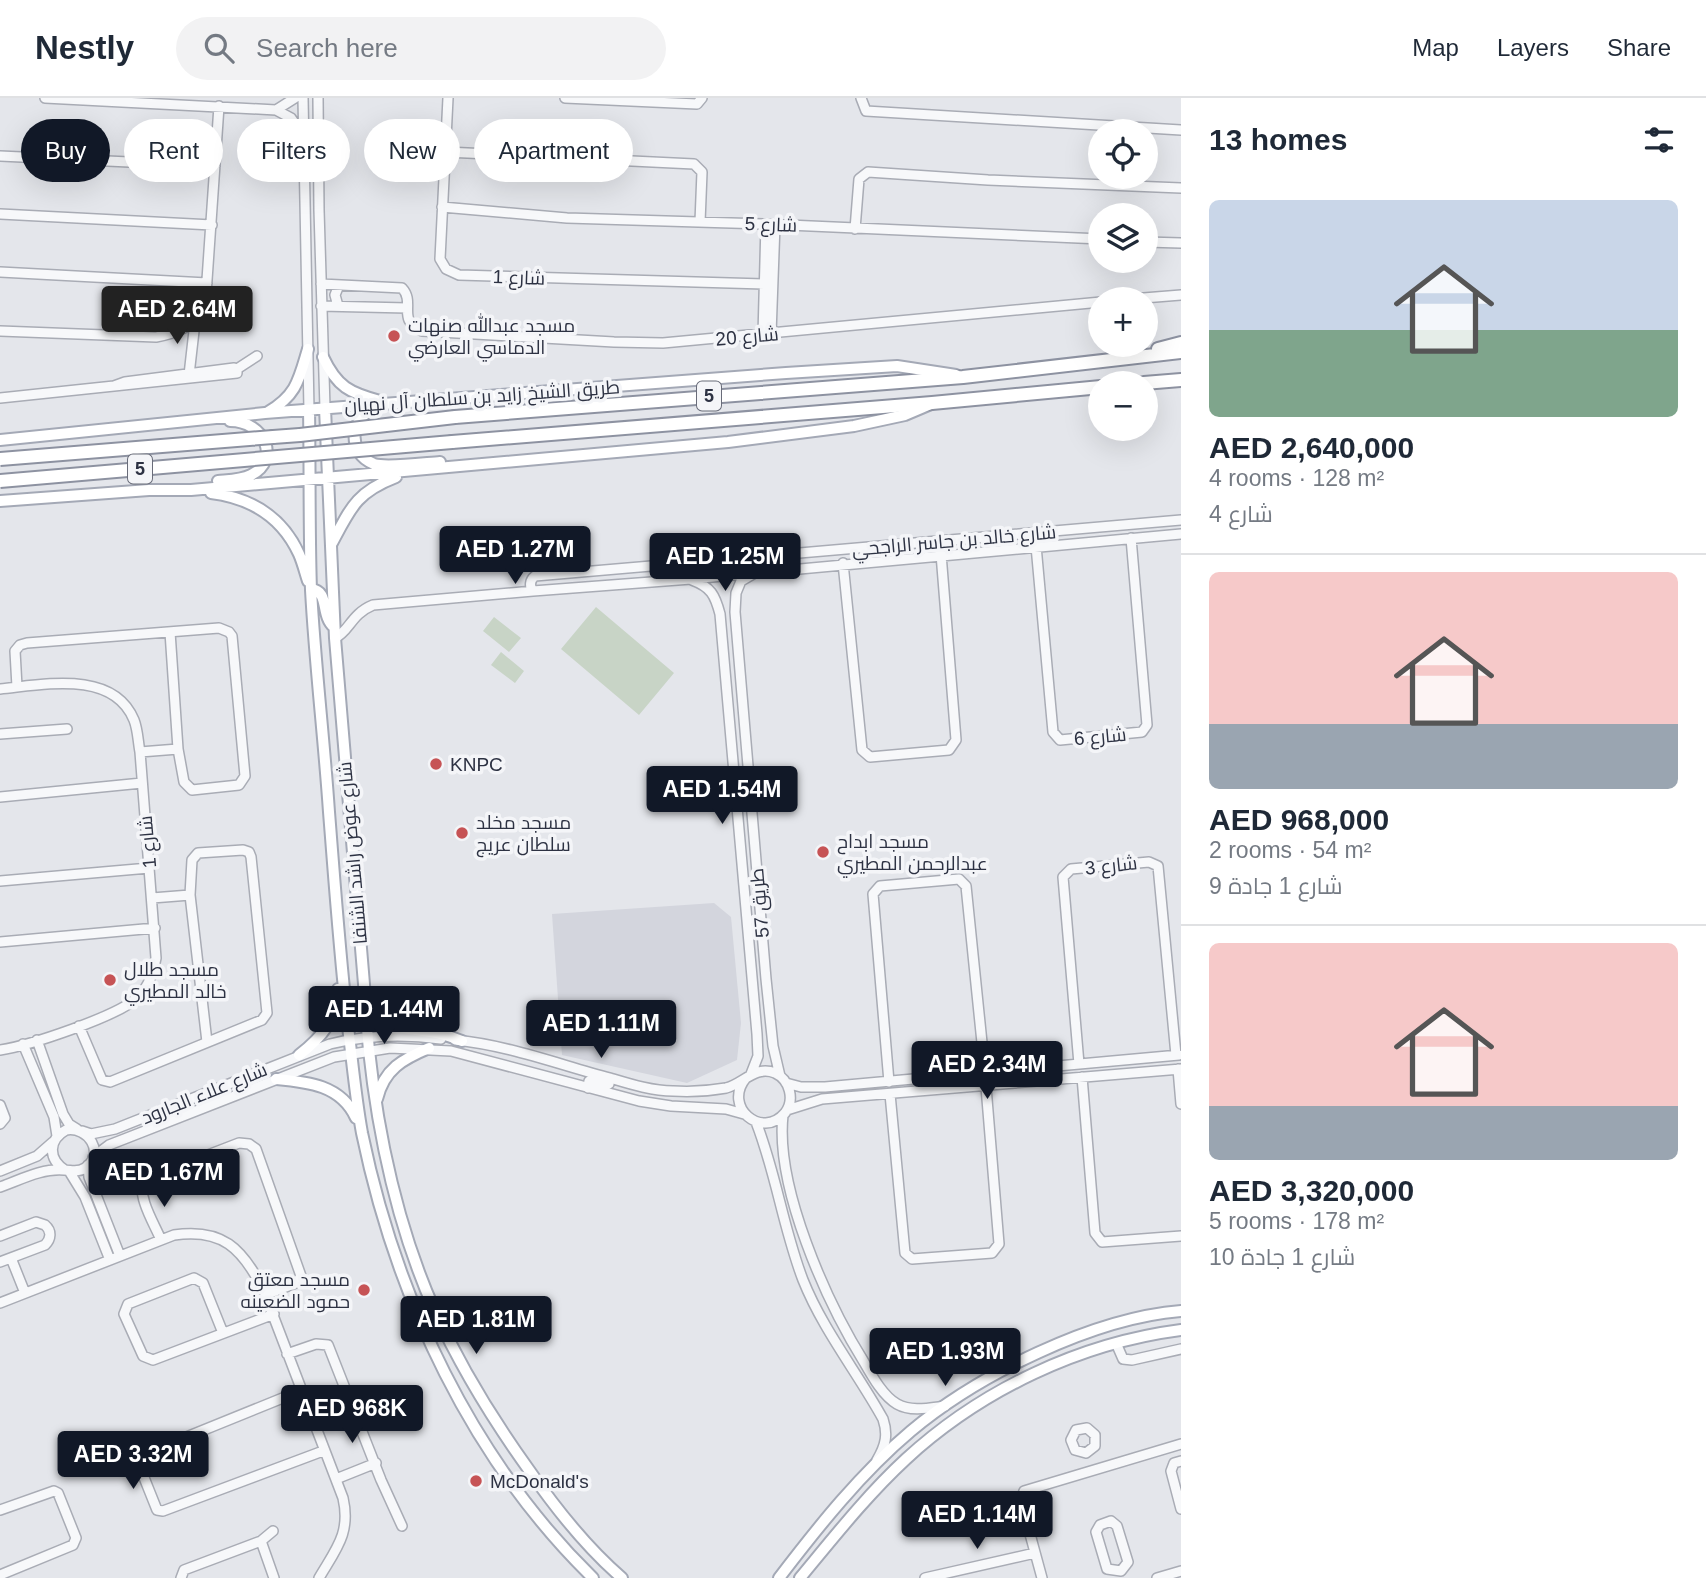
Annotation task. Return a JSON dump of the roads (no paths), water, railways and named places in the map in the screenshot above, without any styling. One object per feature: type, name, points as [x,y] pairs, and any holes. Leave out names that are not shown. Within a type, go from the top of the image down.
[{"type":"highway","points":[[1158,349],[1181,343]]},
{"type":"highway","name":"طريق الشيخ زايد بن سلطان آل نهيان","points":[[1158,354],[1181,352]]},
{"type":"highway","name":"طريق الشيخ زايد بن سلطان آل نهيان","points":[[0,459],[300,435],[455,417],[963,377],[1128,357]]},
{"type":"highway","points":[[1158,382],[1181,380]]},
{"type":"highway","name":"5","points":[[0,481],[1088,388]]},
{"type":"main road","points":[[265,413],[291,396],[308,349]]},
{"type":"main road","points":[[323,357],[330,372],[341,385],[355,394],[390,403]]},
{"type":"main road","name":"طريق الشيخ زايد بن سلطان آل نهيان","points":[[0,440],[325,408],[897,366],[963,377]]},
{"type":"main road","points":[[542,391],[376,407],[358,421],[354,439],[356,447],[365,459],[379,465],[554,456],[728,442],[830,430],[905,415],[932,403]]},
{"type":"main road","name":"شارع عوض راشد الشنفا","points":[[325,408],[334,633],[368,1050],[376,1112],[414,1256],[435,1310],[471,1380],[509,1443],[556,1508],[622,1578]]},
{"type":"main road","name":"شارع عوض راشد الشنفا","points":[[309,410],[312,589],[339,959],[362,1134],[398,1261],[417,1315],[444,1371],[468,1417],[500,1465],[553,1536],[593,1578]]},
{"type":"main road","points":[[0,501],[149,490],[249,476],[264,461],[265,444],[257,430],[240,422],[139,426]]},
{"type":"main road","points":[[149,490],[191,490],[328,479],[554,456]]},
{"type":"main road","points":[[331,545],[363,494],[373,485],[409,472]]},
{"type":"main road","points":[[191,490],[244,500],[271,515],[286,532],[300,555],[312,589],[322,593],[326,616],[334,633]]},
{"type":"main road","points":[[330,817],[338,813],[343,817],[351,887],[358,909]]},
{"type":"main road","points":[[299,1055],[319,1040],[334,1015],[338,1002],[339,959]]},
{"type":"main road","points":[[364,984],[371,1007],[390,1024],[407,1030],[443,1034],[462,1041]]},
{"type":"main road","points":[[376,1112],[380,1087],[388,1072],[405,1058],[429,1048]]},
{"type":"main road","points":[[276,1079],[325,1086],[350,1106],[362,1134]]},
{"type":"main road","points":[[779,1578],[808,1540],[873,1468],[911,1431],[946,1406],[996,1373],[1078,1336],[1127,1321],[1181,1311]]},
{"type":"main road","points":[[800,1578],[888,1477],[932,1436],[960,1415],[1048,1367],[1116,1343],[1153,1333],[1181,1330]]},
{"type":"street","points":[[46,98],[276,110],[292,119]]},
{"type":"street","points":[[276,110],[295,98]]},
{"type":"street","points":[[303,98],[303,119]]},
{"type":"street","points":[[318,98],[325,408]]},
{"type":"street","name":"شارع 1","points":[[447,119],[448,98]]},
{"type":"street","points":[[565,98],[697,104],[702,98]]},
{"type":"street","points":[[861,98],[866,111],[1181,130]]},
{"type":"street","points":[[218,119],[219,106]]},
{"type":"street","points":[[460,153],[694,164],[702,172],[699,222]]},
{"type":"street","points":[[0,156],[124,162]]},
{"type":"street","points":[[855,229],[859,179],[868,172],[1181,188]]},
{"type":"street","points":[[0,331],[150,337],[169,334],[195,322],[205,309],[214,182]]},
{"type":"street","points":[[304,182],[309,410]]},
{"type":"street","name":"شارع 1","points":[[444,182],[440,259],[446,269],[459,275],[765,284]]},
{"type":"street","name":"شارع 5","points":[[442,207],[567,218],[1088,238]]},
{"type":"street","points":[[304,209],[310,214],[319,210]]},
{"type":"street","points":[[0,214],[212,225]]},
{"type":"street","points":[[767,335],[765,284],[771,224]]},
{"type":"street","points":[[767,335],[771,224]]},
{"type":"street","points":[[1158,242],[1181,243]]},
{"type":"street","points":[[0,272],[207,283]]},
{"type":"street","name":"شارع 20","points":[[321,284],[402,288],[407,295],[407,316],[411,324],[426,331],[638,343],[767,335],[1088,303]]},
{"type":"street","points":[[338,306],[335,295],[339,285]]},
{"type":"street","points":[[1158,297],[1181,295]]},
{"type":"street","points":[[321,306],[407,308]]},
{"type":"street","points":[[189,375],[195,322]]},
{"type":"street","points":[[114,386],[125,382],[237,369],[257,356]]},
{"type":"street","points":[[0,398],[235,374],[237,369]]},
{"type":"street","name":"شارع خالد بن جاسر الراجحي","points":[[533,591],[530,583],[535,576],[1181,520]]},
{"type":"street","points":[[1167,522],[1170,524],[1169,535]]},
{"type":"street","name":"شارع خالد بن جاسر الراجحي","points":[[334,633],[341,635],[356,614],[373,605],[1181,534]]},
{"type":"street","name":"شارع 6","points":[[1036,546],[1053,732],[1060,740],[1142,732],[1147,725],[1131,538]]},
{"type":"street","points":[[843,563],[862,750],[870,757],[950,750],[956,740],[941,554]]},
{"type":"street","name":"طريق 57","points":[[758,572],[741,580],[736,593],[735,612],[767,995],[773,1046],[783,1079]]},
{"type":"street","name":"طريق 57","points":[[691,579],[706,585],[715,594],[720,614],[758,1056],[749,1076]]},
{"type":"street","points":[[720,614],[729,608],[735,612]]},
{"type":"street","points":[[17,687],[15,651],[20,646],[170,632],[225,629],[232,636],[245,776],[239,785],[192,790],[184,782],[178,748],[170,632]]},
{"type":"street","name":"شارع 1","points":[[0,689],[71,683],[102,690],[128,709],[134,719],[156,958],[153,976],[144,990],[124,1007],[79,1026],[0,1050]]},
{"type":"street","points":[[0,734],[68,729]]},
{"type":"street","points":[[139,752],[178,748]]},
{"type":"street","points":[[0,797],[142,783]]},
{"type":"street","points":[[79,1026],[102,1080],[110,1082],[262,1020],[267,1013],[251,857],[249,852],[243,849],[198,853],[192,860],[190,895],[207,1042]]},
{"type":"street","name":"شارع 3","points":[[1079,1064],[1063,877],[1071,869],[1149,862],[1158,866],[1179,1055]]},
{"type":"street","points":[[0,881],[149,868]]},
{"type":"street","points":[[889,1082],[873,894],[880,886],[959,879],[966,886],[985,1072]]},
{"type":"street","points":[[152,898],[190,895]]},
{"type":"street","points":[[0,942],[155,928]]},
{"type":"street","points":[[751,980],[757,983],[766,979]]},
{"type":"street","points":[[753,996],[758,993],[767,995]]},
{"type":"street","name":"شارع علاء الجارود","points":[[80,1130],[91,1134],[115,1129],[299,1055],[349,1039],[367,1037],[410,1036],[487,1045],[665,1091]]},
{"type":"street","points":[[37,1040],[63,1114],[69,1124],[92,1140],[94,1149],[89,1177],[115,1258]]},
{"type":"street","points":[[23,1044],[54,1117],[56,1138],[52,1149],[53,1157],[58,1165],[67,1170],[85,1197],[115,1258]]},
{"type":"street","name":"شارع علاء الجارود","points":[[90,1161],[109,1145],[276,1079],[351,1053],[368,1050],[429,1048],[451,1051],[588,1088],[660,1104],[726,1109],[745,1114]]},
{"type":"street","points":[[588,1088],[589,1081],[594,1080],[653,1094],[726,1088],[764,1071],[801,1087],[825,1087],[1179,1055]]},
{"type":"street","points":[[1137,1059],[1132,1066],[1137,1074]]},
{"type":"street","points":[[1110,1061],[1117,1063],[1118,1069],[1112,1075]]},
{"type":"street","points":[[756,1122],[771,1122],[785,1112],[822,1100],[1180,1069],[1181,1104]]},
{"type":"street","points":[[749,1076],[741,1086],[738,1096],[740,1105],[745,1114],[756,1122],[770,1160],[787,1236],[804,1282],[831,1336],[883,1419],[886,1441],[873,1468]]},
{"type":"street","points":[[1082,1077],[1095,1233],[1102,1242],[1181,1236]]},
{"type":"street","points":[[783,1079],[790,1096],[785,1112],[783,1139],[799,1220],[819,1275],[855,1348],[890,1399],[899,1405],[909,1408],[946,1406]]},
{"type":"street","points":[[890,1094],[905,1253],[912,1259],[992,1253],[999,1244],[986,1087]]},
{"type":"street","points":[[0,1105],[5,1118],[0,1124]]},
{"type":"street","points":[[0,1171],[37,1156],[66,1130],[80,1130]]},
{"type":"street","points":[[161,1240],[143,1197],[143,1180],[239,1143],[249,1144],[256,1149],[301,1276],[296,1283],[265,1295]]},
{"type":"street","points":[[0,1187],[38,1173],[81,1170],[90,1161]]},
{"type":"street","points":[[0,1236],[36,1222],[49,1229],[49,1240],[45,1245],[0,1262]]},
{"type":"street","points":[[0,1303],[161,1240],[194,1232],[222,1239],[234,1246],[254,1272],[274,1314],[346,1511],[343,1538],[319,1578]]},
{"type":"street","points":[[11,1258],[26,1293]]},
{"type":"street","points":[[804,1282],[814,1280],[819,1275]]},
{"type":"street","points":[[223,1333],[203,1283],[194,1278],[128,1304],[124,1314],[143,1356],[153,1360],[274,1314]]},
{"type":"street","points":[[1116,1343],[1123,1359],[1132,1360],[1181,1349]]},
{"type":"street","points":[[287,1353],[316,1344],[328,1345],[402,1526]]},
{"type":"street","points":[[300,1391],[142,1455],[137,1461],[157,1510],[163,1511],[323,1451]]},
{"type":"street","points":[[1042,1578],[1021,1501],[1024,1491],[1178,1445],[1180,1461],[1171,1467],[1171,1471],[1181,1509]]},
{"type":"street","points":[[1086,1453],[1092,1470]]},
{"type":"street","points":[[336,1479],[376,1463]]},
{"type":"street","points":[[0,1510],[54,1491],[58,1493],[76,1538],[73,1545],[0,1575]]},
{"type":"street","points":[[1111,1521],[1117,1526],[1128,1562],[1121,1575],[1107,1569],[1096,1532],[1105,1522],[1111,1521]]},
{"type":"street","points":[[181,1578],[184,1570],[261,1541],[272,1531]]},
{"type":"street","points":[[261,1541],[274,1578]]},
{"type":"street","points":[[926,1578],[963,1574],[1035,1553]]},
{"type":"street","points":[[1157,1578],[1181,1572]]},
{"type":"place","name":"مسجد عبدالله صنهات الدماسي العارضي","points":[[394,336]]},
{"type":"place","name":"KNPC","points":[[436,764]]},
{"type":"place","name":"مسجد مخلد سلطان عريج","points":[[462,833]]},
{"type":"place","name":"مسجد ابداح عبدالرحمن المطيري","points":[[823,852]]},
{"type":"place","name":"مسجد طلال خالد المطيري","points":[[110,980]]},
{"type":"place","name":"مسجد معتق حمود الضعينه","points":[[364,1290]]},
{"type":"place","name":"McDonald's","points":[[476,1481]]}]
